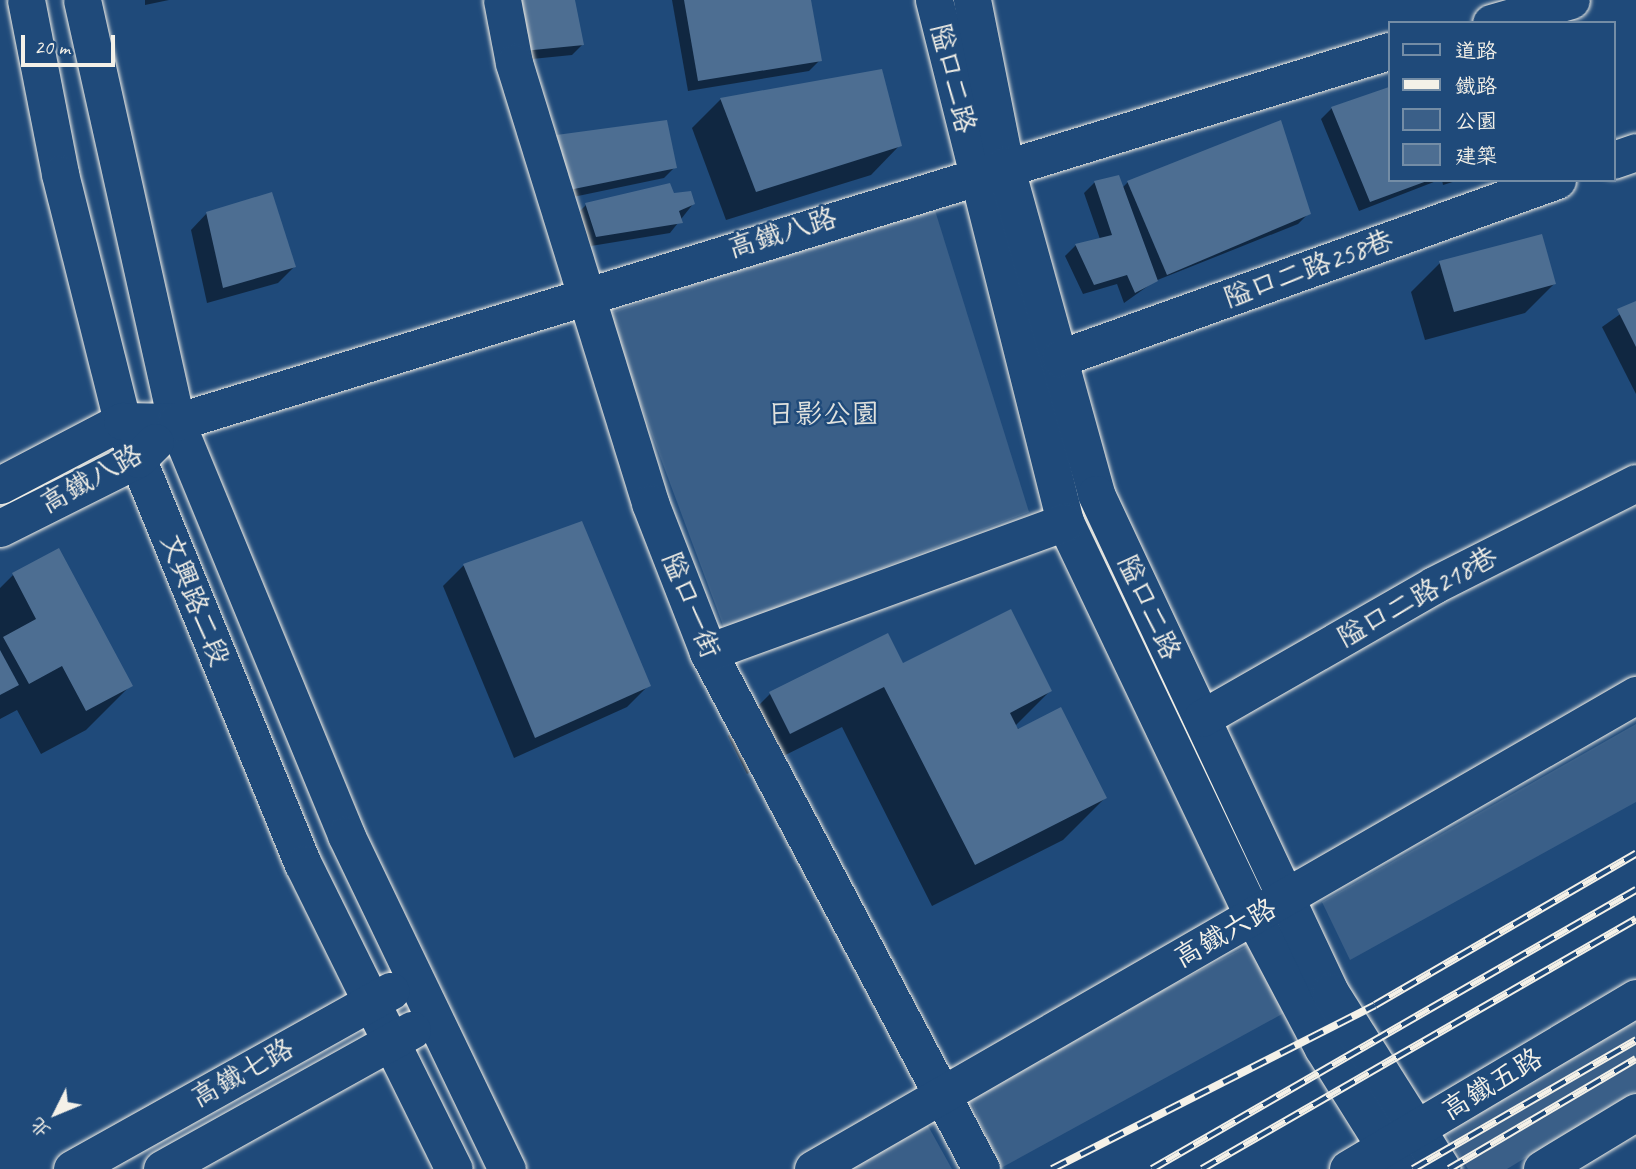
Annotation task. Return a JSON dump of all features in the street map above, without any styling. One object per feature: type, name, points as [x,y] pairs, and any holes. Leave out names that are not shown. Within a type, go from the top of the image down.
[{"type":"street","name":"文興路二段","points":[[26,0],[60,174],[122,421],[303,864],[454,1169]]},
{"type":"street","name":"文興路二段","points":[[82,0],[176,422],[243,595],[413,979],[506,1169]]},
{"type":"street","name":"隘口一街","points":[[502,0],[514,63],[650,503],[708,652],[944,1090],[981,1169]]},
{"type":"street","name":"隘口二路","points":[[934,0],[990,170],[1060,358],[1096,495],[1286,900],[1316,999],[1392,1158]]},
{"type":"street","name":"隘口二路","points":[[972,0],[990,170],[1065,523],[1253,916],[1416,1128],[1442,1169]]},
{"type":"street","points":[[1498,21],[1571,0]]},
{"type":"street","name":"高鐵八路","points":[[0,485],[122,421],[176,422],[990,170],[1388,51]]},
{"type":"street","points":[[1615,159],[1636,152]]},
{"type":"street","name":"隘口二路258巷","points":[[1060,358],[1551,182]]},
{"type":"street","name":"高鐵八路","points":[[0,528],[138,459],[176,422]]},
{"type":"street","name":"隘口二路218巷","points":[[1202,718],[1434,584],[1636,484]]},
{"type":"street","points":[[708,652],[1065,523]]},
{"type":"street","name":"高鐵六路","points":[[813,1169],[944,1090],[1286,900],[1636,695]]},
{"type":"street","name":"高鐵七路","points":[[72,1169],[413,979]]},
{"type":"street","name":"高鐵五路","points":[[1348,1169],[1392,1158],[1416,1128],[1636,998]]},
{"type":"street","name":"高鐵七路","points":[[162,1169],[432,1019]]},
{"type":"street","points":[[1542,1169],[1636,1112]]},
{"type":"green space","name":"日影公園","points":[[933,204],[1029,512],[724,628],[607,314]]},
{"type":"green space","points":[[1636,724],[1636,802],[1350,960],[1322,902]]},
{"type":"green space","points":[[1249,945],[1284,1013],[1001,1168],[967,1093]]},
{"type":"green space","points":[[1636,1014],[1636,1091],[1507,1169],[1468,1169],[1440,1123]]},
{"type":"green space","points":[[927,1124],[952,1169],[850,1169]]},
{"type":"building","points":[[512,0],[575,0],[584,45],[523,51]]},
{"type":"building","points":[[684,0],[811,0],[822,61],[698,81]]},
{"type":"building","points":[[882,69],[902,146],[756,192],[720,98]]},
{"type":"building","points":[[1388,87],[1388,182],[1424,182],[1370,202],[1331,107]]},
{"type":"building","points":[[667,120],[677,168],[564,191],[549,136]]},
{"type":"building","points":[[1281,120],[1311,214],[1167,275],[1127,181]]},
{"type":"building","points":[[1119,175],[1158,281],[1135,293],[1127,275],[1094,285],[1075,244],[1112,235],[1094,181]]},
{"type":"building","points":[[670,183],[674,193],[691,191],[695,204],[679,211],[683,223],[596,237],[585,203]]},
{"type":"building","points":[[272,192],[296,267],[223,288],[206,212]]},
{"type":"building","points":[[1542,234],[1556,284],[1454,312],[1439,261]]},
{"type":"building","points":[[1636,301],[1636,347],[1617,309]]},
{"type":"building","points":[[582,521],[651,686],[535,738],[463,564]]},
{"type":"building","points":[[59,548],[133,686],[86,711],[62,666],[29,684],[3,637],[36,619],[12,573]]},
{"type":"building","points":[[1011,609],[1052,691],[1010,713],[1018,729],[1061,707],[1107,798],[975,865],[884,687],[790,734],[769,692],[888,633],[903,663]]},
{"type":"building","points":[[0,650],[19,685],[0,695]]},
{"type":"railway","points":[[1052,1169],[1375,1005],[1636,854]]},
{"type":"railway","points":[[1152,1169],[1636,890]]},
{"type":"railway","points":[[1202,1169],[1636,919]]},
{"type":"railway","points":[[1413,1169],[1636,1040]]},
{"type":"railway","points":[[1449,1169],[1636,1059]]}]
